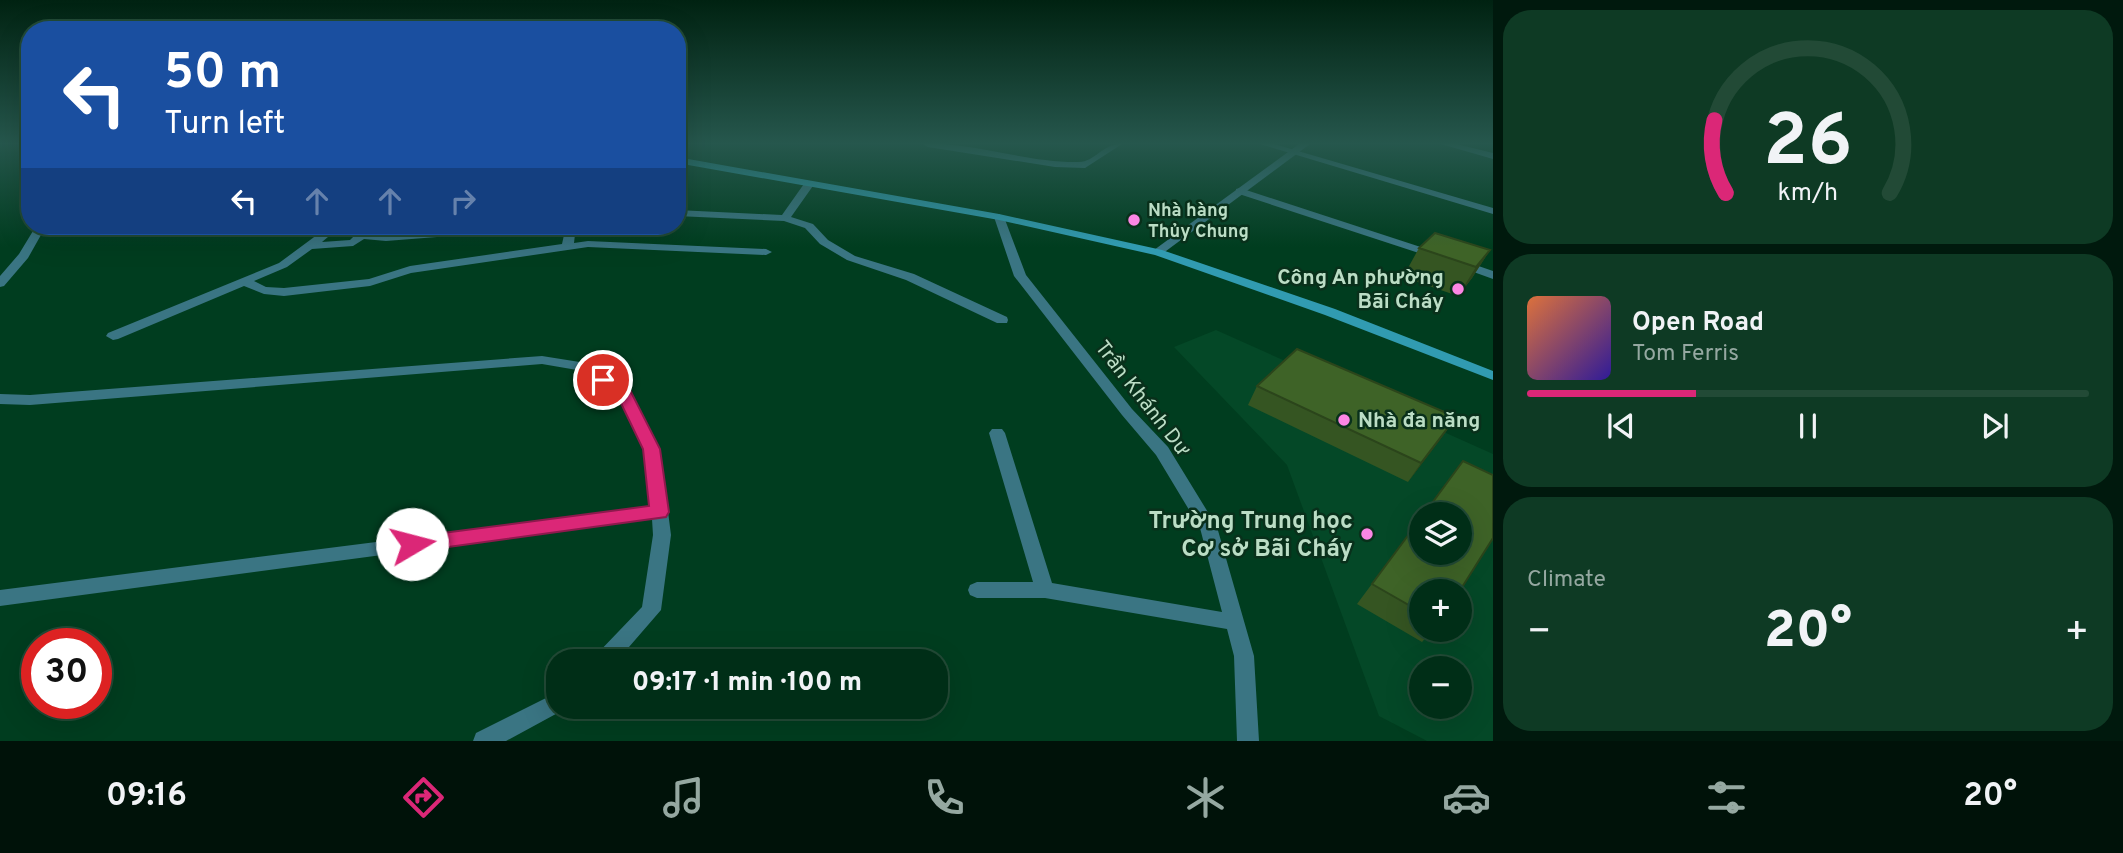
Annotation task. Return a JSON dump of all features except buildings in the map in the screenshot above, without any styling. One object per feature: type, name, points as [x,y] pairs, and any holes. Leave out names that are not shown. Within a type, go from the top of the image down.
[{"type":"main road","points":[[784,179],[999,218],[1158,252],[1330,312],[1493,376]]},
{"type":"street","points":[[1158,252],[1258,179]]},
{"type":"street","points":[[1382,179],[1493,211]]},
{"type":"street","points":[[785,218],[810,183]]},
{"type":"street","points":[[1240,191],[1441,258]]},
{"type":"street","points":[[686,213],[785,218],[809,226],[824,243],[851,258],[910,277],[1002,320]]},
{"type":"street","name":"Trần Khánh Dư","points":[[999,218],[1020,276],[1127,412],[1162,451],[1208,527],[1244,656],[1248,741]]},
{"type":"street","points":[[0,283],[24,256],[36,235]]},
{"type":"street","points":[[113,336],[282,265],[324,235]]},
{"type":"street","points":[[309,246],[353,243],[361,235]]},
{"type":"street","points":[[378,235],[386,238],[424,235]]},
{"type":"street","points":[[567,248],[569,235]]},
{"type":"street","points":[[245,282],[264,290],[284,292],[370,282],[410,270],[588,244],[766,252]]},
{"type":"street","points":[[1454,262],[1493,275]]},
{"type":"street","points":[[0,398],[30,400],[542,360],[581,366],[625,394],[652,449],[662,535],[651,610],[614,649]]},
{"type":"street","points":[[997,433],[1045,590]]},
{"type":"street","points":[[0,598],[659,512]]},
{"type":"street","points":[[977,590],[1045,590],[1234,622]]},
{"type":"street","points":[[485,741],[546,708]]},
{"type":"shaded area","name":"Trường Trung học Cơ sở Bãi Cháy","points":[[1216,330],[1493,454],[1493,741],[1427,741],[1379,716],[1287,465],[1174,347]]},
{"type":"place","name":"Nhà hàng Thủy Chung","points":[[1134,220]]},
{"type":"place","name":"Công An phường Bãi Cháy","points":[[1458,289]]},
{"type":"place","name":"Nhà đa năng","points":[[1344,420]]},
{"type":"place","name":"Trường Trung học Cơ sở Bãi Cháy","points":[[1367,534]]},
{"type":"route","points":[[412,544],[659,512],[652,449],[625,394],[603,380]]}]
